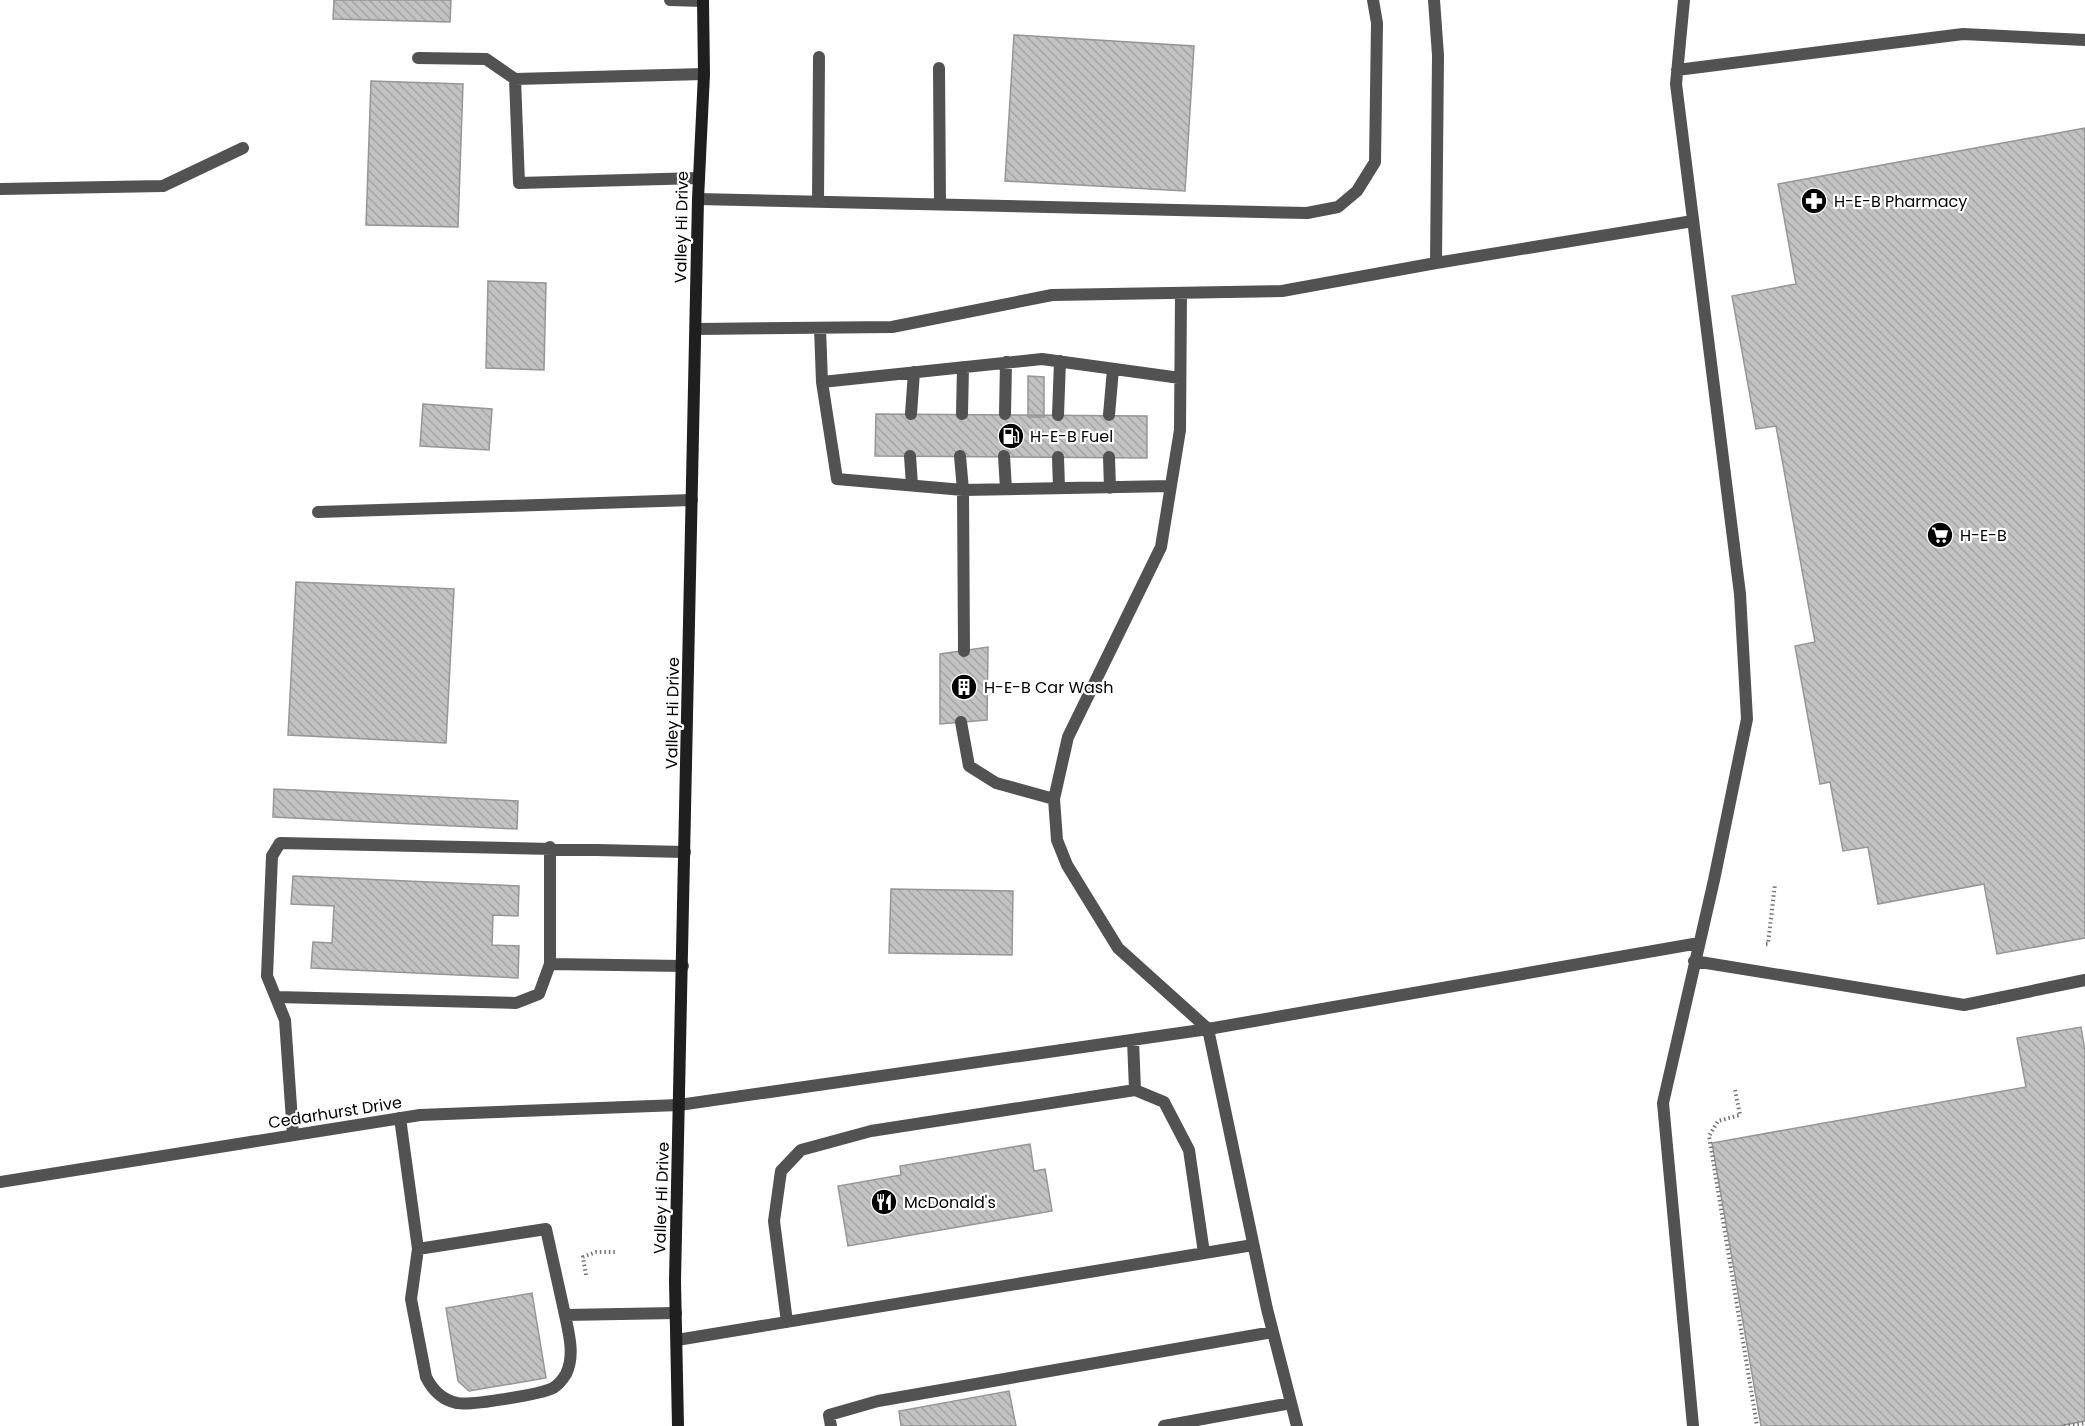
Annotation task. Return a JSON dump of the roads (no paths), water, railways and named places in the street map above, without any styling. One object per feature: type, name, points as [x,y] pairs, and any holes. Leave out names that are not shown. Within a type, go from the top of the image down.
[{"type":"street","points":[[670,0],[703,0]]},
{"type":"street","name":"Valley Hi Drive","points":[[678,1426],[676,1313],[679,1105],[698,199],[704,74],[703,0]]},
{"type":"street","points":[[698,199],[1307,213],[1338,207],[1357,191],[1375,162],[1377,23],[1373,0]]},
{"type":"street","points":[[1434,0],[1438,55],[1436,263]]},
{"type":"street","points":[[1684,0],[1676,84],[1740,594],[1747,719],[1662,1103],[1693,1426]]},
{"type":"street","points":[[1677,70],[1963,33],[2085,40]]},
{"type":"street","points":[[818,201],[819,57]]},
{"type":"street","points":[[418,58],[486,59],[515,79],[704,74]]},
{"type":"street","points":[[939,68],[939,204]]},
{"type":"street","points":[[515,79],[519,183],[699,178]]},
{"type":"street","points":[[0,189],[163,186],[243,148]]},
{"type":"street","points":[[696,328],[892,327],[1052,295],[1282,291],[1693,221]]},
{"type":"street","points":[[1181,293],[1179,430],[1161,547],[1068,737],[1054,799],[1057,840],[1067,865],[1118,948],[1208,1029],[1253,1245],[1297,1426]]},
{"type":"street","points":[[820,328],[822,382],[837,479],[963,490],[1171,486]]},
{"type":"street","points":[[822,382],[1042,359],[1180,378]]},
{"type":"street","points":[[1058,415],[1060,361]]},
{"type":"street","points":[[1005,414],[1006,362]]},
{"type":"street","points":[[962,414],[963,367]]},
{"type":"street","points":[[1109,415],[1113,369]]},
{"type":"street","points":[[911,414],[914,372]]},
{"type":"street","points":[[910,456],[912,485]]},
{"type":"street","points":[[960,456],[963,490],[964,651]]},
{"type":"street","points":[[1004,456],[1006,489]]},
{"type":"street","points":[[1058,457],[1059,489]]},
{"type":"street","points":[[1109,457],[1110,488]]},
{"type":"street","points":[[318,512],[692,500]]},
{"type":"street","points":[[961,722],[969,766],[996,783],[1054,799]]},
{"type":"street","points":[[293,1135],[285,1020],[267,976],[272,856],[280,843],[550,847],[685,852]]},
{"type":"street","points":[[276,997],[516,1003],[539,994],[550,964],[550,847]]},
{"type":"street","name":"Cedarhurst Drive","points":[[0,1182],[420,1115],[679,1105],[1208,1029],[1699,943]]},
{"type":"street","points":[[1695,961],[1964,1005],[2085,980]]},
{"type":"street","points":[[550,964],[683,966]]},
{"type":"street","points":[[1134,1040],[1134,1090]]},
{"type":"street","points":[[787,1322],[774,1221],[781,1171],[801,1150],[871,1131],[1134,1090],[1164,1102],[1189,1150],[1204,1253]]},
{"type":"street","points":[[400,1118],[418,1249],[411,1299],[426,1377],[431,1387],[447,1400],[456,1403],[478,1403],[554,1388],[566,1374],[571,1345],[546,1228],[418,1249]]},
{"type":"street","points":[[677,1340],[1253,1245]]},
{"type":"street","points":[[565,1315],[676,1313]]},
{"type":"street","points":[[830,1420],[878,1401],[1273,1332]]},
{"type":"street","points":[[1164,1426],[1291,1403]]},
{"type":"place","name":"H-E-B Pharmacy","points":[[1814,201]]},
{"type":"place","name":"H-E-B Fuel","points":[[1011,436]]},
{"type":"place","name":"H-E-B","points":[[1940,535]]},
{"type":"place","name":"H-E-B Car Wash","points":[[964,687]]},
{"type":"place","name":"McDonald's","points":[[884,1202]]}]
